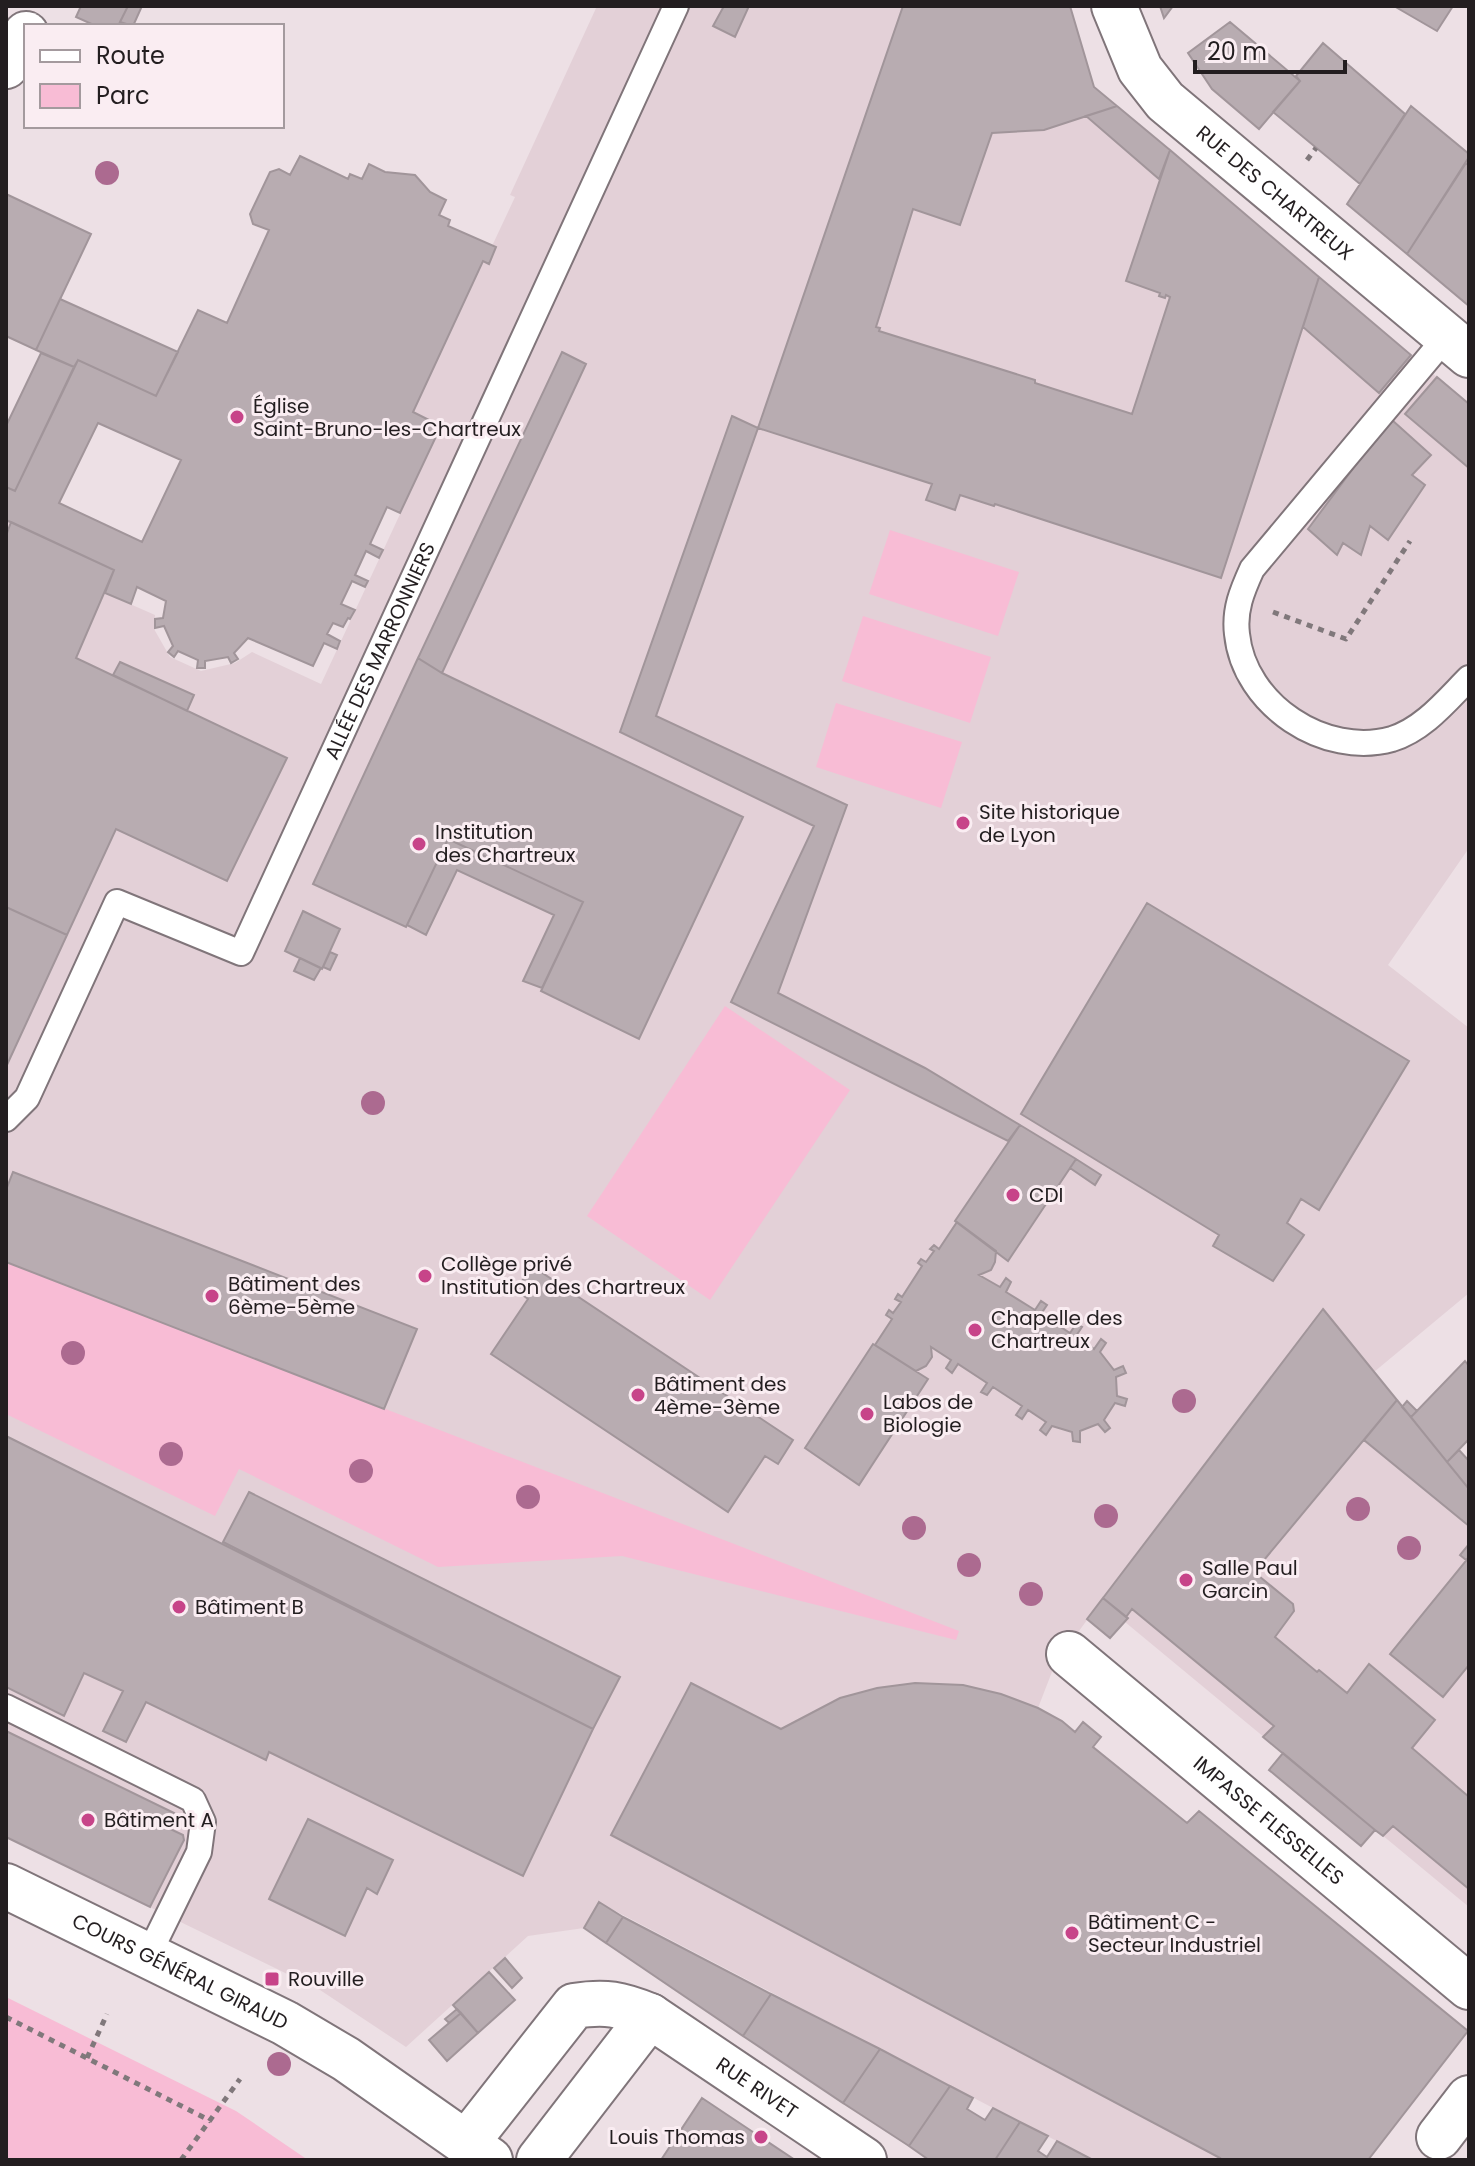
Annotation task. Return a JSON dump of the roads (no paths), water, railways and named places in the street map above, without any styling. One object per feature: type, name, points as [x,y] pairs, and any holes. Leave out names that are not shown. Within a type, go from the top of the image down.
[{"type":"street","points":[[33,24],[46,6]]},
{"type":"street","name":"RUE DES CHARTREUX","points":[[1114,6],[1140,69],[1165,101],[1458,346]]},
{"type":"street","points":[[6,66],[24,37]]},
{"type":"street","name":"IMPASSE FLESSELLES","points":[[1069,1654],[1469,1987]]},
{"type":"street","name":"COURS GÉNÉRAL GIRAUD","points":[[6,1886],[285,2023],[351,2063],[478,2151]]},
{"type":"street","name":"RUE RIVET","points":[[478,2151],[574,2006],[598,2002],[619,2004],[650,2016],[864,2160]]},
{"type":"street","points":[[539,2160],[650,2016]]},
{"type":"street","points":[[1439,2137],[1469,2098]]},
{"type":"lane","name":"ALLÉE DES MARRONNIERS","points":[[6,1119],[27,1098],[117,902],[241,953],[676,6]]},
{"type":"lane","points":[[1458,346],[1252,569],[1238,600],[1237,635],[1244,661],[1258,687],[1273,704],[1306,730],[1352,743],[1393,738],[1430,717],[1469,678]]},
{"type":"lane","points":[[6,1707],[193,1800],[203,1822],[199,1852],[148,1956]]},
{"type":"place","name":"Église Saint-Bruno-les-Chartreux","points":[[237,417]]},
{"type":"place","name":"Site historique de Lyon","points":[[963,823]]},
{"type":"place","name":"Institution des Chartreux","points":[[419,844]]},
{"type":"place","name":"CDI","points":[[1013,1195]]},
{"type":"place","name":"Collège privé Institution des Chartreux","points":[[425,1276]]},
{"type":"place","name":"Bâtiment des 6ème-5ème","points":[[212,1296]]},
{"type":"place","name":"Chapelle des Chartreux","points":[[975,1330]]},
{"type":"place","name":"Bâtiment des 4ème-3ème","points":[[638,1395]]},
{"type":"place","name":"Labos de Biologie","points":[[867,1414]]},
{"type":"place","name":"Salle Paul Garcin","points":[[1186,1580]]},
{"type":"place","name":"Bâtiment B","points":[[179,1607]]},
{"type":"place","name":"Bâtiment A","points":[[88,1820]]},
{"type":"place","name":"Bâtiment C - Secteur Industriel","points":[[1072,1933]]},
{"type":"place","name":"Rouville","points":[[272,1979]]},
{"type":"place","name":"Louis Thomas","points":[[761,2137]]}]
